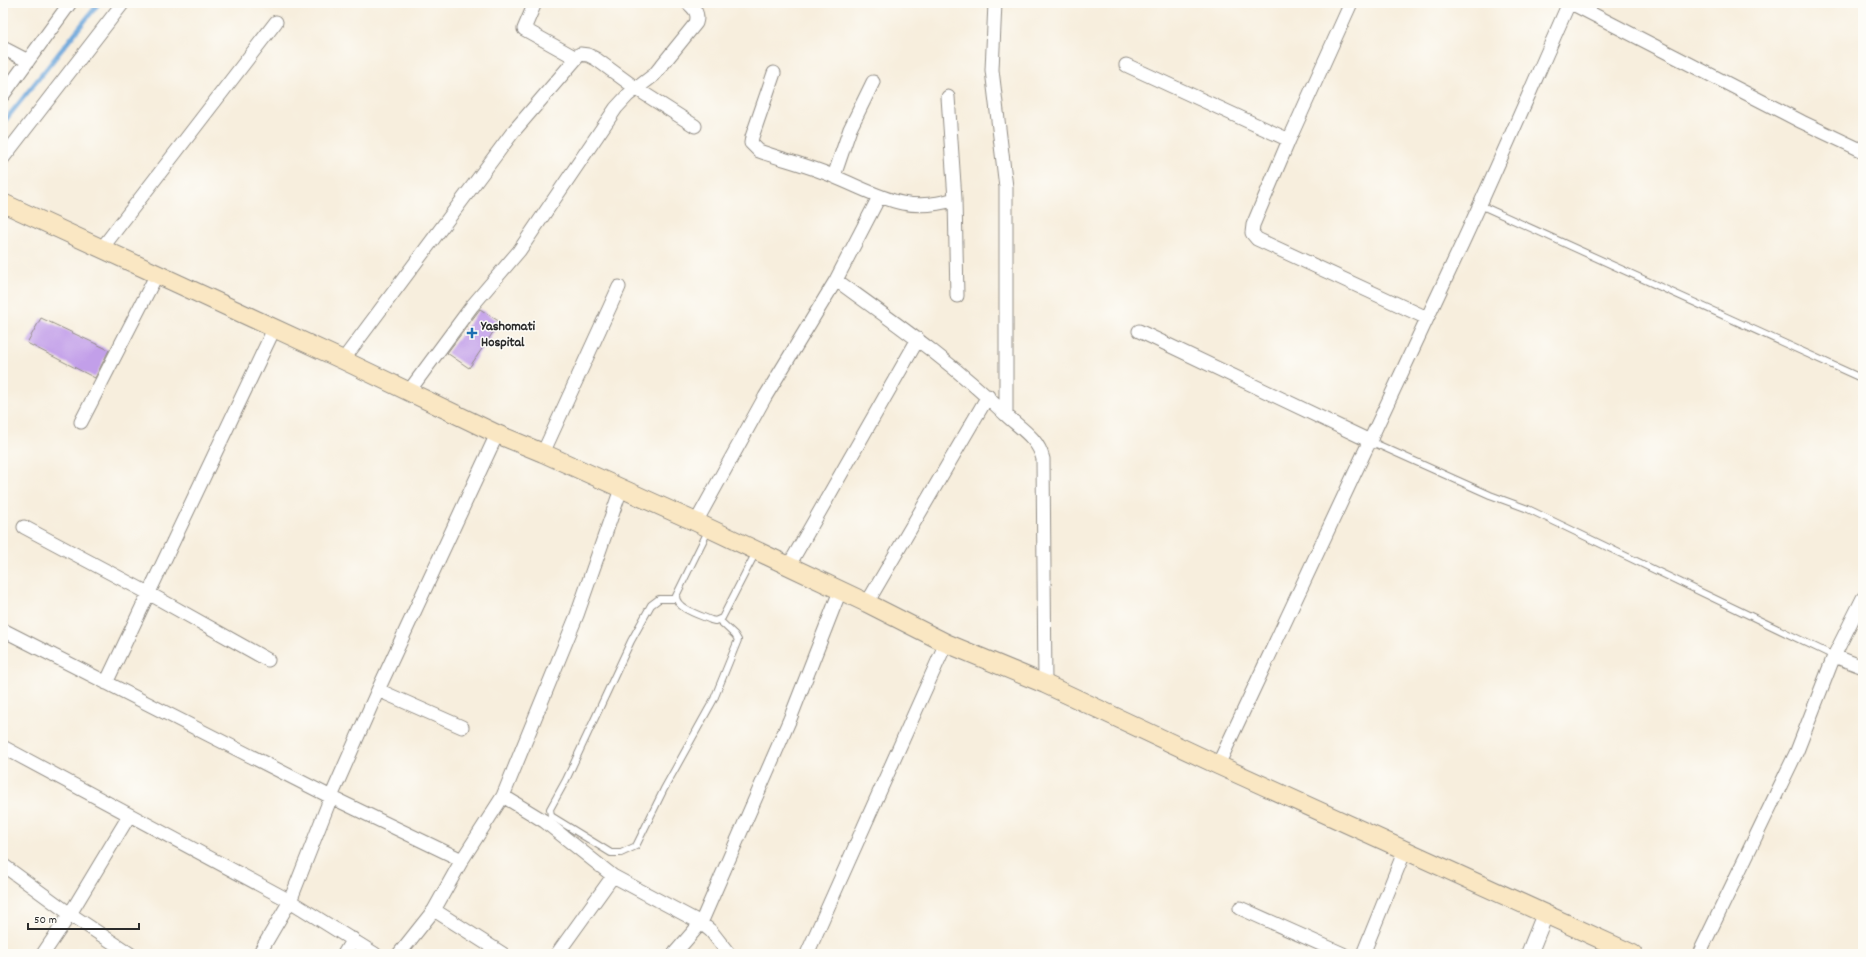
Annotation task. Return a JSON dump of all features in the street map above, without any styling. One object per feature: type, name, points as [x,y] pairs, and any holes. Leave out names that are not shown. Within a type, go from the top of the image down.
[{"type":"main road","points":[[3,203],[343,360],[497,434],[543,453],[702,526],[946,643],[1045,684],[1218,765],[1633,954]]},
{"type":"street","points":[[3,95],[70,3]]},
{"type":"street","points":[[3,158],[123,3]]},
{"type":"street","points":[[535,3],[524,29],[576,58]]},
{"type":"street","points":[[409,391],[472,306],[519,251],[616,108],[625,98],[654,75],[696,23],[696,11],[688,3]]},
{"type":"street","points":[[995,3],[992,70],[1006,187],[1006,415]]},
{"type":"street","points":[[1351,3],[1289,140],[1253,225],[1252,233],[1254,236],[1427,318]]},
{"type":"street","points":[[1218,765],[1372,442],[1570,3],[1802,122],[1863,151]]},
{"type":"street","points":[[102,248],[276,22]]},
{"type":"street","points":[[3,48],[28,61]]},
{"type":"street","points":[[343,360],[514,132],[580,54],[585,54],[596,59],[637,89],[695,126]]},
{"type":"street","points":[[1126,65],[1289,140]]},
{"type":"street","points":[[774,73],[752,137],[752,145],[759,151],[834,176],[879,197],[918,206],[943,203],[955,199]]},
{"type":"street","points":[[834,176],[850,129],[873,82]]},
{"type":"street","points":[[948,98],[955,199],[957,296]]},
{"type":"street","points":[[702,526],[765,397],[836,280],[879,197]]},
{"type":"street","points":[[81,422],[157,274]]},
{"type":"street","points":[[836,280],[918,339],[988,396],[1006,415],[1037,443],[1043,460],[1045,684]]},
{"type":"street","points":[[543,453],[618,287]]},
{"type":"street","points":[[106,683],[150,594],[274,329]]},
{"type":"street","points":[[1139,331],[1372,442]]},
{"type":"street","points":[[788,567],[918,339]]},
{"type":"street","points":[[867,604],[988,396]]},
{"type":"street","points":[[259,954],[290,902],[331,797],[378,690],[497,434]]},
{"type":"street","points":[[399,954],[434,910],[462,860],[503,796],[577,615],[621,489]]},
{"type":"street","points":[[24,526],[268,660]]},
{"type":"street","points":[[674,954],[701,923],[790,719],[840,591]]},
{"type":"street","points":[[1699,954],[1797,751],[1834,656],[1863,598]]},
{"type":"street","points":[[3,630],[331,797],[462,860]]},
{"type":"street","points":[[807,954],[946,643]]},
{"type":"street","points":[[1834,656],[1863,667]]},
{"type":"street","points":[[378,690],[462,727]]},
{"type":"street","points":[[3,747],[290,902],[353,939],[375,954]]},
{"type":"street","points":[[503,796],[544,821],[613,876],[701,923],[711,931],[729,954]]},
{"type":"street","points":[[43,954],[70,914],[129,816]]},
{"type":"street","points":[[1364,954],[1405,850]]},
{"type":"street","points":[[3,865],[70,914],[130,954]]},
{"type":"street","points":[[557,954],[613,876]]},
{"type":"street","points":[[1240,908],[1343,954]]},
{"type":"street","points":[[434,910],[503,954]]},
{"type":"street","points":[[1529,954],[1545,914]]},
{"type":"street","points":[[344,954],[353,939]]},
{"type":"lane","points":[[1480,204],[1863,379]]},
{"type":"lane","points":[[1372,442],[1490,495],[1528,509],[1834,656]]},
{"type":"lane","points":[[676,600],[659,599],[651,605],[631,641],[566,780],[550,809],[551,816],[611,853],[621,853],[636,846],[664,789],[714,699],[738,640],[735,635],[719,620],[711,620],[680,606],[676,600],[676,596],[702,526]]},
{"type":"lane","points":[[719,620],[725,614],[756,552]]},
{"type":"building","points":[[480,309],[500,322],[469,368],[447,353]]},
{"type":"building","points":[[41,318],[109,350],[95,378],[27,343]]},
{"type":"waterway","points":[[3,123],[99,3]]},
{"type":"place","name":"Yashomati Hospital","points":[[472,333]]}]
